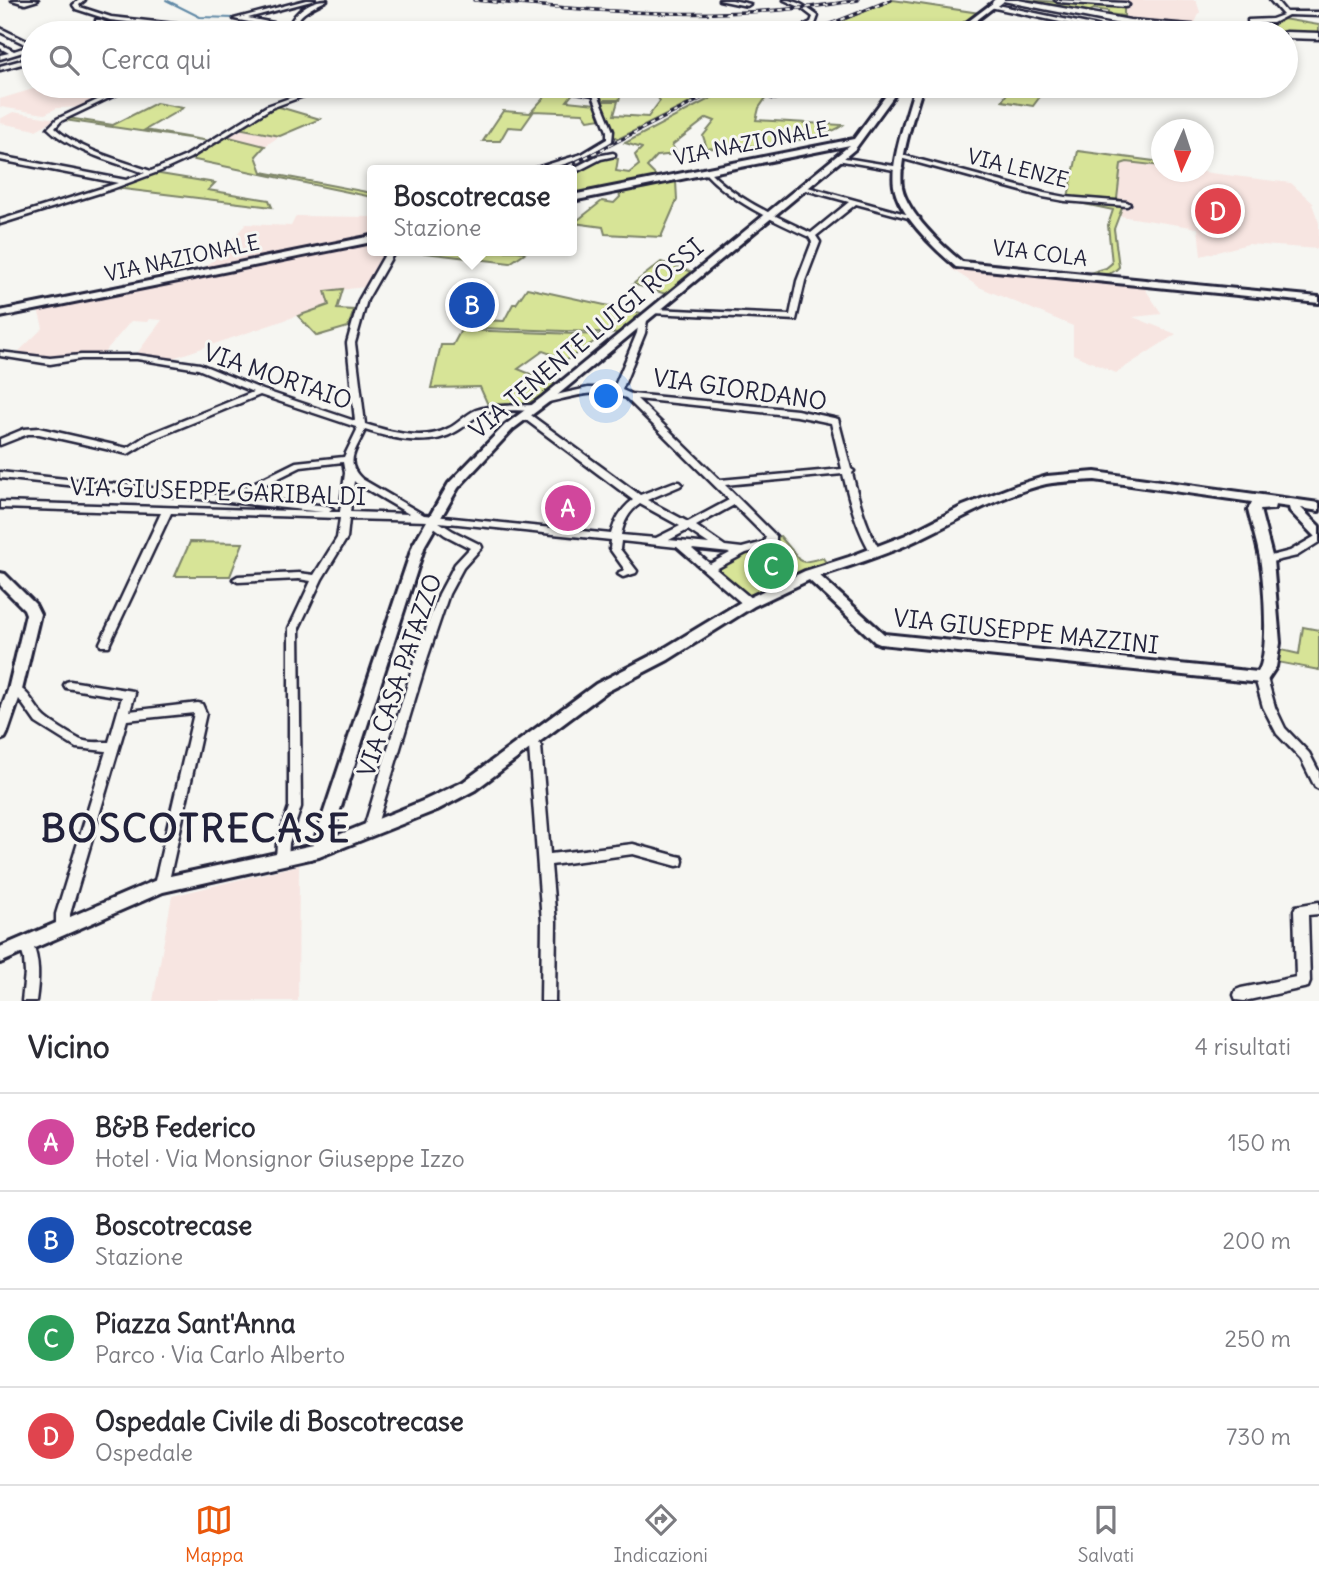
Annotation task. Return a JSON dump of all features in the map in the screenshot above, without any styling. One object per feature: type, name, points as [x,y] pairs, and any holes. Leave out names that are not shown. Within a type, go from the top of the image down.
[{"type":"highway","points":[[1012,0],[1048,9]]},
{"type":"highway","points":[[996,2],[1120,21]]},
{"type":"highway","points":[[996,2],[1097,21]]},
{"type":"highway","points":[[1298,36],[1319,37]]},
{"type":"street","points":[[15,0],[35,0]]},
{"type":"street","points":[[82,0],[76,7],[87,12],[135,21]]},
{"type":"street","points":[[249,21],[238,18],[312,0]]},
{"type":"street","points":[[292,21],[301,12],[324,0]]},
{"type":"street","points":[[722,0],[745,2],[754,8]]},
{"type":"street","points":[[787,0],[802,6],[816,17],[813,21]]},
{"type":"street","points":[[1058,0],[1126,5]]},
{"type":"street","points":[[1273,0],[1286,13],[1319,14]]},
{"type":"street","points":[[971,21],[996,2],[1070,21]]},
{"type":"street","points":[[87,12],[81,14],[98,21]]},
{"type":"street","points":[[1263,21],[1284,18],[1286,13]]},
{"type":"street","points":[[0,30],[21,41]]},
{"type":"street","points":[[0,46],[14,53]]},
{"type":"street","points":[[0,57],[21,51]]},
{"type":"street","points":[[0,68],[21,62]]},
{"type":"street","points":[[106,98],[59,120],[51,128],[57,134],[82,146],[151,173]]},
{"type":"street","points":[[0,222],[126,182],[188,158],[269,107],[294,98]]},
{"type":"street","points":[[551,165],[584,155],[610,140],[601,98]]},
{"type":"street","name":"VIA TENENTE LUIGI ROSSI","points":[[319,850],[419,545],[430,519],[453,486],[488,447],[525,415],[839,159],[856,141],[887,98]]},
{"type":"street","name":"VIA COLA","points":[[916,98],[897,185],[916,218],[947,256],[959,265],[1319,300]]},
{"type":"street","name":"VIA NAZIONALE","points":[[577,197],[856,141]]},
{"type":"street","points":[[577,169],[599,157],[613,155]]},
{"type":"street","name":"VIA LENZE","points":[[902,157],[1043,195],[1127,204]]},
{"type":"street","points":[[0,158],[126,182]]},
{"type":"street","points":[[839,159],[900,169]]},
{"type":"street","points":[[654,311],[793,318],[801,281],[816,242],[812,236],[770,216],[712,179],[707,172]]},
{"type":"street","points":[[804,188],[916,218]]},
{"type":"street","points":[[812,236],[855,201]]},
{"type":"street","name":"VIA NAZIONALE","points":[[0,314],[367,240]]},
{"type":"street","points":[[282,859],[283,843],[295,807],[294,628],[317,579],[339,546],[350,473],[347,459],[360,436],[351,343],[368,290],[388,256]]},
{"type":"street","points":[[618,390],[641,333],[643,320]]},
{"type":"street","name":"VIA MORTAIO","points":[[0,354],[50,361],[81,357],[137,357],[177,362],[200,367],[260,391],[384,433],[411,438],[440,436],[455,429],[476,413],[492,408],[535,408]]},
{"type":"street","points":[[545,400],[602,388],[618,390],[629,396],[771,536],[768,544],[742,551],[708,569]]},
{"type":"street","points":[[0,442],[27,431],[39,431],[128,451],[150,437],[260,391]]},
{"type":"street","name":"VIA GIORDANO","points":[[629,396],[825,417],[835,421],[868,542],[876,552]]},
{"type":"street","points":[[525,415],[638,499],[688,526],[721,548]]},
{"type":"street","points":[[230,498],[299,464],[347,459]]},
{"type":"street","points":[[718,483],[849,471]]},
{"type":"street","points":[[350,473],[359,481],[430,519]]},
{"type":"street","points":[[0,475],[230,498],[346,513]]},
{"type":"street","points":[[0,956],[161,885],[319,850],[369,831],[469,786],[601,688],[663,656],[749,603],[810,574],[876,552],[967,509],[1047,480],[1095,476],[1319,509]]},
{"type":"street","points":[[1141,483],[1165,489],[1245,499],[1257,504],[1319,509]]},
{"type":"street","points":[[623,574],[632,571],[615,549],[620,517],[638,499],[677,484]]},
{"type":"street","points":[[188,513],[218,497]]},
{"type":"street","points":[[659,542],[735,501]]},
{"type":"street","points":[[1257,504],[1254,510],[1267,561],[1273,643],[1272,655],[1261,678],[1269,707],[1281,731],[1305,756],[1319,784]]},
{"type":"street","name":"VIA GIUSEPPE GARIBALDI","points":[[0,505],[188,513],[346,513],[742,551]]},
{"type":"street","points":[[1267,561],[1293,554],[1319,535],[1294,508]]},
{"type":"street","points":[[105,643],[167,512]]},
{"type":"street","name":"VIA CASA PATAZZO","points":[[369,831],[422,656],[444,594],[459,566],[477,547],[449,533],[430,519]]},
{"type":"street","points":[[680,544],[749,603]]},
{"type":"street","name":"VIA GIUSEPPE MAZZINI","points":[[810,574],[880,639],[1261,678]]},
{"type":"street","points":[[238,579],[299,576],[317,579]]},
{"type":"street","points":[[0,577],[30,607],[33,614],[15,690],[0,734]]},
{"type":"street","points":[[63,928],[63,914],[129,694],[70,685]]},
{"type":"street","points":[[15,690],[23,696],[40,720],[80,745],[114,747]]},
{"type":"street","points":[[123,716],[198,707],[200,713],[161,885]]},
{"type":"street","points":[[531,740],[535,746],[539,779],[550,967],[548,1001]]},
{"type":"street","points":[[544,860],[633,849],[677,861]]},
{"type":"street","points":[[1241,995],[1303,982],[1301,910],[1319,908]]},
{"type":"street","points":[[27,946],[32,968],[29,1001]]},
{"type":"shaded area","points":[[1071,0],[1196,0],[1200,12],[1196,21],[1125,20],[1123,4]]},
{"type":"shaded area","points":[[21,93],[21,98],[103,98],[84,107],[57,108],[45,114],[0,107],[0,99]]},
{"type":"shaded area","points":[[13,112],[56,119],[36,130],[0,123],[0,119]]},
{"type":"shaded area","points":[[238,128],[280,136],[265,146],[225,136]]},
{"type":"shaded area","points":[[1127,162],[1151,165],[1151,182],[1214,182],[1214,173],[1291,183],[1314,204],[1319,223],[1319,249],[1248,244],[1201,256],[1198,228],[1120,216],[1122,201],[1117,200],[1121,164]]},
{"type":"shaded area","points":[[296,216],[367,217],[367,256],[383,256],[364,287],[325,292],[329,305],[170,359],[135,356],[162,320],[149,319],[147,322],[131,321],[102,355],[51,360],[15,355],[43,328],[38,309],[202,276],[203,270],[246,224],[291,226]]},
{"type":"shaded area","points":[[954,265],[1143,286],[1162,314],[1133,317],[1176,334],[1116,373],[1073,354],[1073,326],[979,287],[950,268]]},
{"type":"shaded area","points":[[299,865],[298,1001],[153,1001],[172,896]]},
{"type":"green space","points":[[893,0],[979,13],[968,21],[840,21]]},
{"type":"green space","points":[[1029,0],[1124,6],[1124,16],[1094,9],[1085,14]]},
{"type":"green space","points":[[1298,22],[1319,25],[1319,34],[1298,33]]},
{"type":"green space","points":[[544,98],[569,98],[567,101],[596,104],[602,118],[588,120],[583,113],[534,111],[522,128],[508,127],[500,141],[483,141],[503,111],[530,113]]},
{"type":"green space","points":[[599,98],[620,98],[619,100]]},
{"type":"green space","points":[[658,98],[698,99],[618,139],[614,136],[599,101],[618,101],[614,115],[648,117],[660,101]]},
{"type":"green space","points":[[711,98],[766,98],[759,108],[756,120],[843,125],[817,136],[798,140],[757,146],[707,148],[703,136],[715,121],[707,118],[672,145],[677,154],[657,156],[647,167],[659,179],[577,196],[577,172],[609,156],[618,159],[616,171],[629,173],[639,165],[635,155],[642,148],[625,143]]},
{"type":"green space","points":[[1004,98],[1039,98],[1033,106],[1002,101]]},
{"type":"green space","points":[[156,103],[183,108],[145,130],[209,141],[64,120],[68,118],[113,125]]},
{"type":"green space","points":[[276,106],[320,119],[280,136],[238,128]]},
{"type":"green space","points":[[225,136],[265,146],[256,156],[262,172],[367,192],[367,196],[190,159]]},
{"type":"green space","points":[[1078,151],[1151,161],[1151,165],[1127,162],[1121,164],[1117,199],[1122,200],[1068,197]]},
{"type":"green space","points":[[154,173],[215,183],[208,190],[269,200],[272,207],[115,188]]},
{"type":"green space","points":[[676,181],[677,200],[661,237],[605,234],[603,227],[577,223],[602,201],[614,203],[620,197],[619,192]]},
{"type":"green space","points":[[1070,201],[1123,205],[1114,229],[1119,267],[1111,273],[1080,276],[1106,268],[1112,263],[1108,225],[1113,210]]},
{"type":"green space","points":[[450,256],[520,256],[510,263]]},
{"type":"green space","points":[[661,262],[696,273],[669,295],[633,284]]},
{"type":"green space","points":[[527,288],[646,314],[623,333],[479,328],[480,320],[504,321],[513,304],[516,304]]},
{"type":"green space","points":[[343,289],[337,309],[354,310],[348,327],[317,336],[298,316],[329,305],[325,291]]},
{"type":"green space","points":[[461,330],[604,335],[567,360],[543,351],[518,369],[558,385],[540,397],[526,403],[488,405],[480,387],[431,388],[441,345],[453,345]]},
{"type":"green space","points":[[780,536],[800,560],[804,562],[823,558],[827,564],[748,596],[717,569],[753,550],[769,552],[779,547],[775,537]]},
{"type":"green space","points":[[190,542],[243,543],[230,576],[175,576]]},
{"type":"green space","points":[[1303,627],[1319,630],[1319,670],[1277,662],[1277,649],[1299,654]]},
{"type":"waterway","points":[[166,0],[200,17],[234,18]]},
{"type":"railway","points":[[474,0],[666,13],[762,11],[858,0]]},
{"type":"railway","points":[[838,21],[891,0]]},
{"type":"railway","points":[[571,165],[702,98]]},
{"type":"place","name":"Ospedale Civile di Boscotrecase","points":[[1218,211]]},
{"type":"place","name":"Boscotrecase","points":[[472,305]]},
{"type":"place","name":"B&B Federico","points":[[568,508]]},
{"type":"place","name":"Piazza Sant'Anna","points":[[771,566]]},
{"type":"district","name":"BOSCOTRECASE","points":[[196,828]]}]
